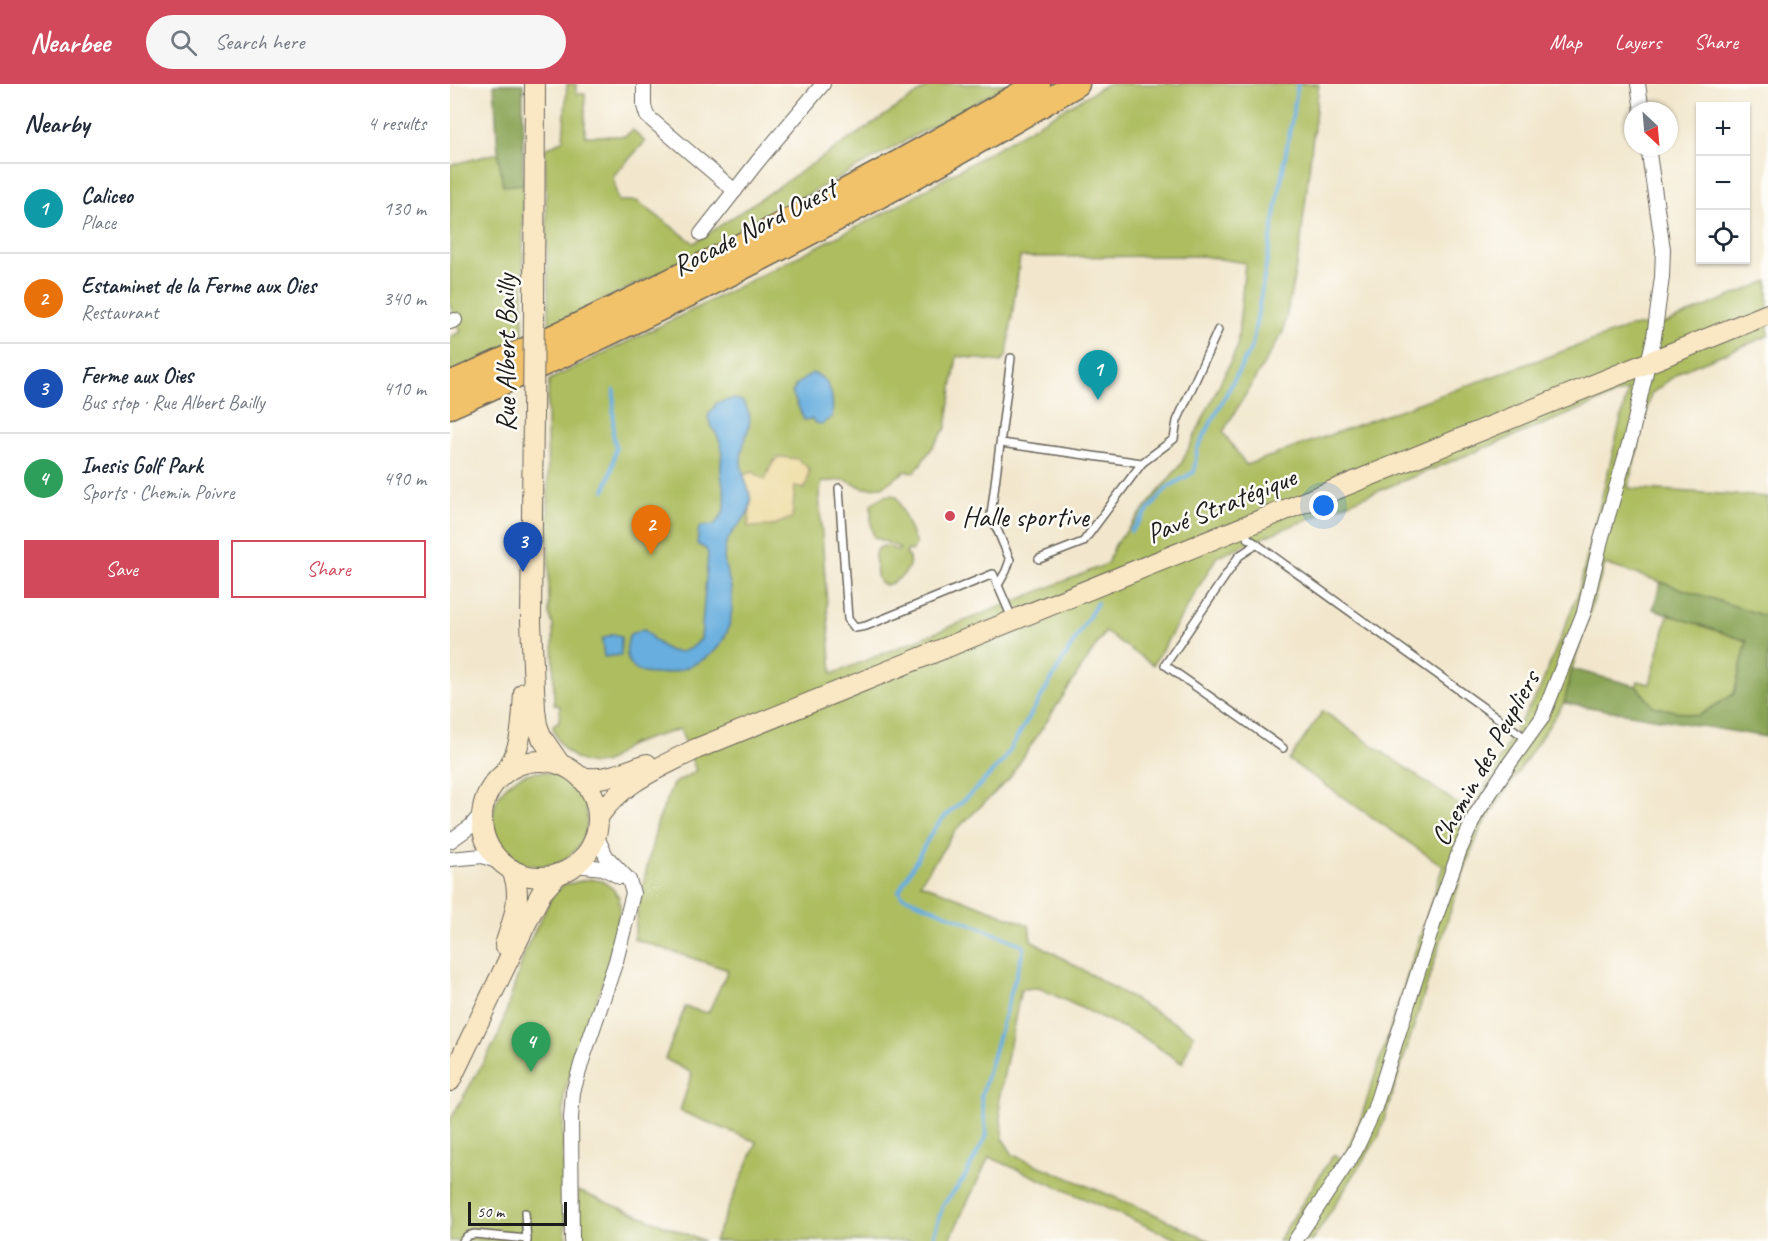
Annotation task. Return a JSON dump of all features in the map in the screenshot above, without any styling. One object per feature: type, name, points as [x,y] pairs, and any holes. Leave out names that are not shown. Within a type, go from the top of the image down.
[{"type":"highway","name":"Rocade Nord Ouest","points":[[450,384],[579,326],[723,255],[843,193],[1038,84]]},
{"type":"highway","name":"Rocade Nord Ouest","points":[[450,406],[586,345],[817,230],[1077,84]]},
{"type":"main road","name":"Rue Albert Bailly","points":[[535,84],[531,622],[537,725],[542,738],[560,764]]},
{"type":"main road","name":"Pavé Stratégique","points":[[581,777],[610,776],[696,748],[1241,527],[1651,356],[1768,314]]},
{"type":"main road","name":"Rue Albert Bailly","points":[[502,775],[514,759],[519,742],[531,622]]},
{"type":"main road","name":"Pavé Stratégique","points":[[597,826],[609,801],[623,788],[696,748]]},
{"type":"main road","points":[[475,1028],[514,917],[518,890],[506,866],[491,851],[484,837],[482,813],[488,792],[502,775],[515,766],[530,761],[560,764],[581,777],[593,796],[597,826],[588,852],[576,865],[558,874],[537,877],[524,875],[506,866]]},
{"type":"main road","points":[[450,1082],[542,892],[558,874]]},
{"type":"street","points":[[644,84],[646,116],[735,191]]},
{"type":"street","points":[[702,234],[823,84]]},
{"type":"street","points":[[1638,84],[1641,102]]},
{"type":"street","name":"Chemin des Peupliers","points":[[1295,1241],[1355,1151],[1374,1110],[1433,925],[1459,852],[1475,816],[1542,718],[1584,612],[1651,356],[1662,277],[1663,249],[1649,156]]},
{"type":"street","points":[[450,841],[471,826],[482,813]]},
{"type":"street","points":[[572,1241],[571,1118],[573,1092],[616,961],[632,899],[632,887],[629,880],[606,856],[597,826]]},
{"type":"street","points":[[450,859],[483,856],[506,866]]},
{"type":"street","points":[[576,865],[595,866],[613,872],[629,886],[632,899]]},
{"type":"lane","points":[[1039,559],[1083,542],[1142,463],[1174,440],[1177,421],[1218,330]]},
{"type":"lane","points":[[998,585],[1010,560],[991,515],[1011,358]]},
{"type":"lane","points":[[1001,443],[1142,463]]},
{"type":"lane","points":[[839,488],[848,619],[855,628],[866,626],[993,574],[1013,620]]},
{"type":"lane","points":[[1241,527],[1248,538],[1527,739]]},
{"type":"lane","points":[[1257,544],[1239,556],[1165,665],[1282,748]]},
{"type":"lane","points":[[463,1241],[466,1236],[474,1234],[527,1240],[525,1213]]},
{"type":"green space","points":[[494,84],[523,84],[523,184],[503,186],[498,152]]},
{"type":"green space","points":[[567,84],[576,84],[576,94],[585,94],[585,136],[625,136],[633,130],[645,142],[613,176],[618,201],[637,201],[694,243],[932,84],[1009,84],[700,254],[549,326],[545,149],[563,140]]},
{"type":"green space","points":[[1107,84],[1319,84],[1300,248],[1283,332],[1223,432],[1246,465],[1630,327],[1666,323],[1768,281],[1768,336],[1681,371],[1651,394],[1628,488],[1768,497],[1768,617],[1605,564],[1572,669],[1564,703],[1481,828],[1461,878],[1379,1136],[1312,1241],[1278,1241],[1333,1155],[1344,1160],[1362,1115],[1443,866],[1289,760],[1323,711],[1471,813],[1512,735],[1539,691],[1578,594],[1628,390],[1217,556],[1153,665],[1105,632],[1009,779],[956,830],[920,883],[1029,925],[1031,940],[1194,1034],[1182,1063],[1141,1036],[1039,988],[1021,989],[999,1099],[1003,1139],[1013,1155],[1148,1211],[1210,1241],[1181,1241],[989,1157],[949,1241],[714,1241],[757,1142],[680,1111],[692,1073],[665,1059],[685,1007],[708,1013],[728,970],[634,939],[639,902],[657,824],[673,784],[696,771],[680,729],[632,744],[611,760],[599,764],[580,761],[572,756],[555,734],[553,725],[559,721],[560,706],[554,704],[553,625],[549,614],[547,412],[549,380],[890,210]],"holes":[[[1202,256],[1245,263],[1237,348],[1181,464],[1115,545],[1107,564],[832,674],[819,494],[822,482],[845,480],[864,488],[882,487],[906,471],[915,472],[946,428],[957,356],[1001,362],[1007,355],[1020,257]]]},
{"type":"green space","points":[[498,153],[503,186],[523,184],[523,341],[450,372],[450,337],[461,332],[450,305],[450,165]]},
{"type":"green space","points":[[884,496],[897,497],[916,544],[912,551],[908,550],[906,553],[909,563],[905,573],[886,585],[880,583],[877,576],[875,554],[882,546],[898,551],[900,548],[874,537],[871,525],[871,504]]},
{"type":"green space","points":[[1661,582],[1768,617],[1768,731],[1766,737],[1564,703],[1572,669],[1636,686],[1653,706],[1698,716],[1734,694],[1747,641],[1653,609]]},
{"type":"green space","points":[[1668,614],[1747,641],[1734,694],[1698,716],[1653,706],[1636,686],[1638,681],[1650,684]]},
{"type":"green space","points":[[540,772],[558,776],[573,786],[583,801],[587,819],[583,837],[573,852],[558,862],[540,866],[522,862],[507,852],[497,837],[493,819],[497,801],[507,786],[522,776]]},
{"type":"green space","points":[[590,879],[602,881],[612,888],[619,897],[620,910],[604,979],[564,1093],[563,1156],[566,1241],[450,1241],[450,1120],[498,1037],[527,946],[552,897],[563,885]]},
{"type":"green space","points":[[578,1191],[704,1241],[579,1241]]},
{"type":"sand","points":[[781,457],[798,459],[809,469],[804,489],[795,486],[792,518],[771,526],[748,527],[751,501],[743,475],[753,472],[765,480],[773,463]]},
{"type":"water","points":[[812,373],[824,380],[832,397],[832,417],[822,424],[812,419],[804,420],[792,392],[795,386]]},
{"type":"water","points":[[733,399],[742,401],[749,416],[750,423],[741,461],[750,504],[749,510],[729,537],[725,548],[725,564],[732,603],[727,632],[720,645],[709,656],[693,665],[658,674],[643,673],[632,666],[627,654],[630,634],[644,629],[664,648],[678,652],[693,647],[701,639],[708,554],[706,549],[697,544],[699,527],[714,525],[724,511],[725,505],[721,445],[708,416],[717,403]]},
{"type":"water","points":[[613,634],[621,636],[621,655],[604,657],[602,639]]},
{"type":"waterway","points":[[1131,531],[1168,487],[1194,472],[1197,449],[1252,346],[1298,84]]},
{"type":"waterway","points":[[605,490],[616,447],[613,434],[614,390]]},
{"type":"waterway","points":[[932,1241],[943,1205],[963,1180],[987,1135],[981,1097],[1023,945],[902,896],[899,891],[932,832],[943,818],[1003,761],[1097,603]]},
{"type":"place","name":"Caliceo","points":[[1098,400]]},
{"type":"place","name":"Halle sportive","points":[[950,516]]},
{"type":"place","name":"Estaminet de la Ferme aux Oies","points":[[651,555]]},
{"type":"place","name":"Ferme aux Oies","points":[[523,572]]},
{"type":"place","name":"Inesis Golf Park","points":[[531,1072]]}]
